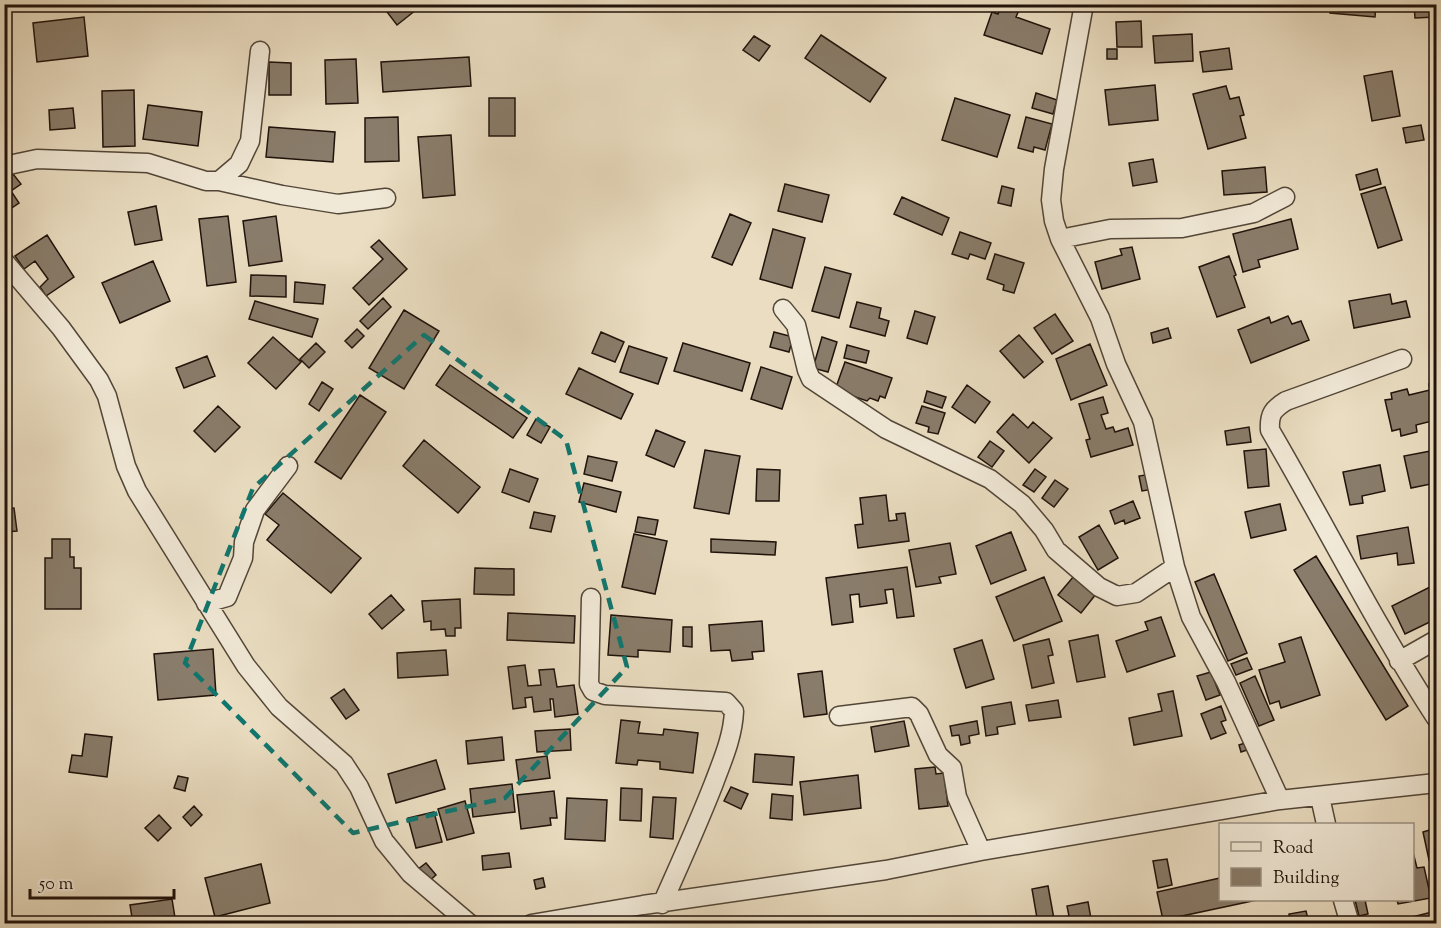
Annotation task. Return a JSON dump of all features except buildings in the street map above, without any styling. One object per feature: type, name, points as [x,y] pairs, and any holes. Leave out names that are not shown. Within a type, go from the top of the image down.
[{"type":"street","points":[[1084,4],[1052,190],[1054,220],[1060,239],[1100,318],[1116,364],[1143,422],[1175,567],[1191,617],[1226,681],[1280,800]]},
{"type":"street","points":[[219,181],[239,164],[250,141],[260,51]]},
{"type":"street","points":[[4,166],[37,159],[148,163],[206,181],[219,181],[338,204],[386,198]]},
{"type":"street","points":[[1060,239],[1110,229],[1182,228],[1254,213],[1285,197]]},
{"type":"street","points":[[4,261],[62,328],[99,380],[107,396],[126,466],[137,491],[246,666],[279,707],[344,764],[359,787],[384,841],[411,874],[470,924]]},
{"type":"street","points":[[783,309],[796,325],[807,370],[812,379],[886,429],[990,479],[1022,504],[1044,530],[1056,550],[1099,587],[1117,596],[1136,593],[1175,567]]},
{"type":"street","points":[[1402,359],[1286,400],[1275,408],[1269,417],[1270,430],[1328,529],[1399,661],[1437,718]]},
{"type":"street","points":[[206,603],[227,597],[243,558],[244,542],[255,510],[288,466]]},
{"type":"street","points":[[591,598],[589,684],[593,691],[605,694],[726,702],[734,711],[733,728],[722,761],[698,825],[662,904]]},
{"type":"street","points":[[1399,661],[1437,640]]},
{"type":"street","points":[[839,716],[912,707],[919,714],[938,755],[952,768],[957,797],[981,850]]},
{"type":"street","points":[[531,924],[609,917],[662,904],[874,872],[981,850],[1280,800],[1437,783]]},
{"type":"street","points":[[1320,796],[1326,823]]},
{"type":"street","points":[[1343,901],[1350,924]]},
{"type":"highlighted area","points":[[424,335],[566,440],[627,667],[505,798],[353,833],[185,663],[253,488]]}]
